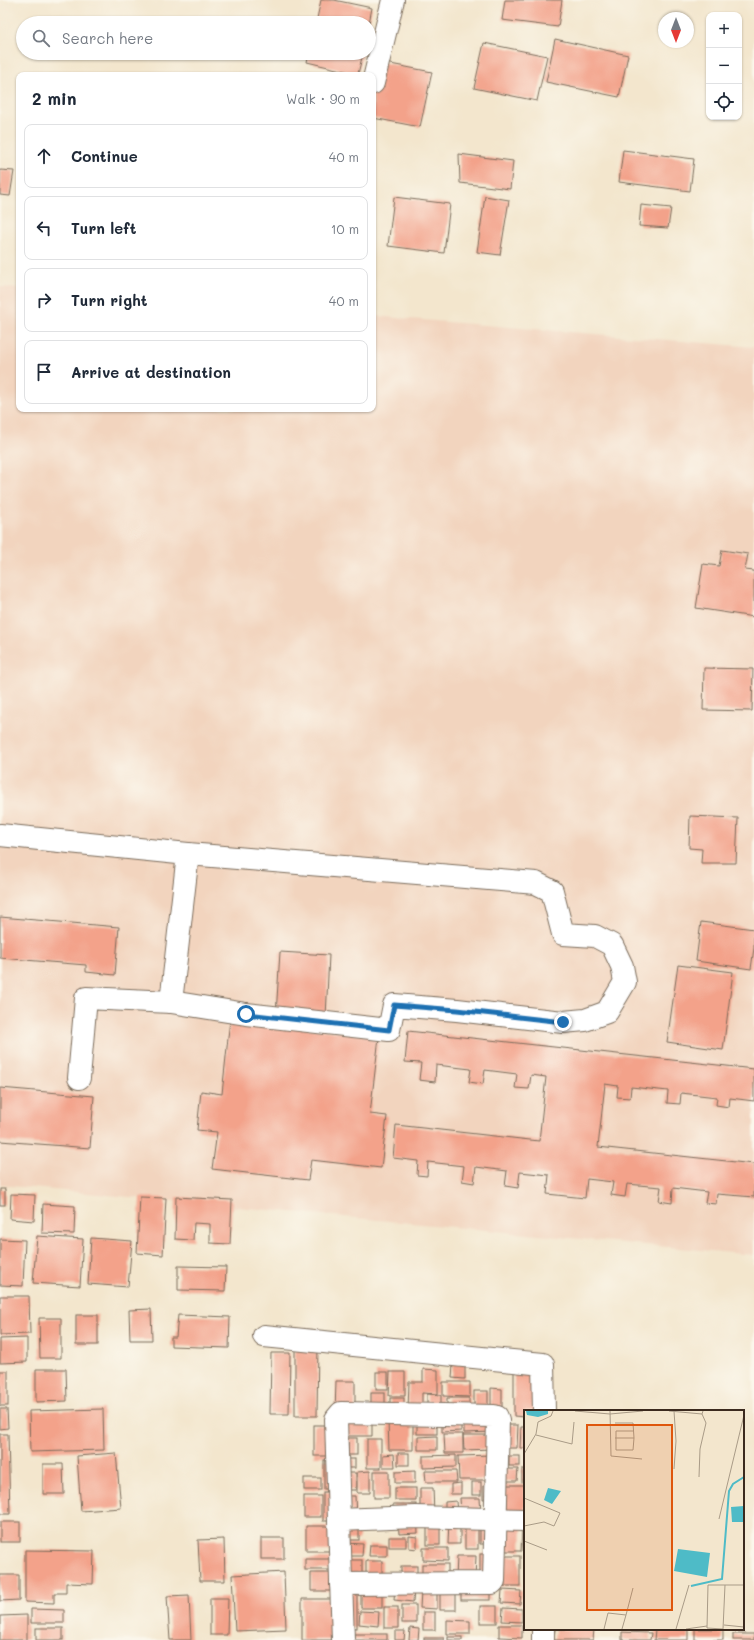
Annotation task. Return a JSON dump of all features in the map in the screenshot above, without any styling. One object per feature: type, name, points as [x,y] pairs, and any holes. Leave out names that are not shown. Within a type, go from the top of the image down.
[{"type":"street","points":[[376,72],[393,0]]},
{"type":"street","points":[[0,835],[188,854],[536,883],[552,891],[563,934],[595,936],[612,945],[622,966],[625,982],[607,1012],[585,1020],[563,1022],[457,1010],[394,1005],[389,1030],[246,1014],[171,1002],[86,998],[79,1078]]},
{"type":"street","points":[[171,1002],[188,854]]},
{"type":"street","points":[[264,1336],[543,1364],[544,1410]]},
{"type":"street","points":[[341,1584],[492,1583],[495,1578],[497,1417],[341,1413],[336,1418],[341,1584],[343,1640]]},
{"type":"street","points":[[339,1520],[416,1517],[524,1520]]},
{"type":"shaded area","points":[[0,287],[16,288],[16,412],[376,412],[376,316],[754,347],[754,1255],[0,1185]]},
{"type":"building","points":[[321,0],[334,0],[372,8],[370,16],[318,16]]},
{"type":"building","points":[[505,0],[562,0],[558,27],[502,20]]},
{"type":"building","points":[[555,39],[628,55],[619,97],[546,82]]},
{"type":"building","points":[[484,43],[547,56],[537,101],[474,88]]},
{"type":"building","points":[[307,60],[361,60],[358,72],[350,72],[307,62]]},
{"type":"building","points":[[380,62],[432,72],[420,127],[376,119],[376,81]]},
{"type":"building","points":[[623,150],[694,159],[690,191],[619,182]]},
{"type":"building","points":[[459,154],[513,161],[510,189],[460,183]]},
{"type":"building","points":[[0,170],[14,171],[10,196],[0,195]]},
{"type":"building","points":[[485,196],[509,200],[500,255],[477,252]]},
{"type":"building","points":[[394,197],[450,204],[444,253],[388,246]]},
{"type":"building","points":[[641,205],[671,208],[668,228],[639,226]]},
{"type":"building","points":[[722,550],[748,554],[745,570],[754,571],[754,617],[696,608],[703,564],[719,566]]},
{"type":"building","points":[[704,668],[753,669],[752,711],[703,710]]},
{"type":"building","points":[[690,816],[738,818],[736,863],[701,863],[702,849],[689,848]]},
{"type":"building","points":[[0,917],[119,927],[115,975],[86,972],[86,965],[0,958]]},
{"type":"building","points":[[701,922],[754,929],[754,948],[751,969],[696,961]]},
{"type":"building","points":[[280,952],[329,955],[326,1017],[276,1015]]},
{"type":"building","points":[[678,965],[733,972],[723,1050],[667,1042]]},
{"type":"building","points":[[230,1019],[379,1037],[370,1114],[387,1116],[381,1168],[311,1160],[308,1180],[212,1169],[217,1132],[197,1130],[201,1091],[222,1094]]},
{"type":"building","points":[[408,1031],[754,1069],[754,1101],[730,1098],[729,1107],[716,1105],[717,1097],[681,1093],[680,1104],[667,1103],[668,1091],[631,1087],[630,1098],[617,1097],[618,1086],[605,1084],[598,1147],[754,1164],[754,1197],[717,1194],[716,1204],[705,1203],[707,1192],[673,1188],[672,1203],[659,1201],[661,1187],[627,1184],[625,1197],[611,1195],[613,1182],[587,1179],[585,1198],[547,1194],[549,1175],[520,1172],[518,1188],[505,1186],[507,1171],[476,1167],[474,1183],[462,1181],[464,1166],[428,1162],[427,1176],[417,1175],[418,1161],[393,1158],[396,1125],[539,1141],[546,1077],[531,1075],[529,1089],[515,1088],[517,1074],[485,1070],[483,1084],[469,1082],[471,1069],[436,1065],[435,1082],[419,1080],[421,1063],[405,1062]]},
{"type":"building","points":[[0,1088],[94,1096],[90,1148],[0,1141]]},
{"type":"building","points":[[0,1189],[5,1189],[5,1205],[0,1205]]},
{"type":"building","points":[[11,1194],[35,1195],[34,1221],[10,1219]]},
{"type":"building","points":[[140,1197],[166,1198],[163,1255],[137,1253]]},
{"type":"building","points":[[176,1197],[232,1200],[230,1244],[210,1243],[210,1224],[194,1223],[193,1240],[175,1239]]},
{"type":"building","points":[[43,1204],[75,1206],[74,1234],[42,1233]]},
{"type":"building","points":[[37,1236],[83,1239],[80,1286],[33,1283]]},
{"type":"building","points":[[91,1238],[132,1241],[128,1287],[88,1284]]},
{"type":"building","points":[[0,1239],[25,1240],[23,1286],[0,1285]]},
{"type":"building","points":[[178,1266],[226,1267],[225,1291],[178,1290]]},
{"type":"building","points":[[0,1296],[29,1296],[30,1334],[0,1335]]},
{"type":"building","points":[[151,1309],[152,1340],[130,1340],[129,1310]]},
{"type":"building","points":[[76,1315],[98,1315],[98,1345],[76,1345]]},
{"type":"building","points":[[178,1315],[230,1317],[229,1348],[171,1346],[171,1337],[176,1337]]},
{"type":"building","points":[[39,1318],[61,1318],[61,1358],[40,1358]]},
{"type":"building","points":[[27,1338],[27,1362],[0,1363],[0,1339]]},
{"type":"building","points":[[295,1344],[318,1344],[317,1416],[295,1416]]},
{"type":"building","points":[[271,1353],[290,1353],[289,1414],[270,1414]]},
{"type":"building","points":[[453,1364],[465,1364],[465,1379],[452,1378]]},
{"type":"building","points":[[36,1369],[66,1369],[67,1401],[36,1402]]},
{"type":"building","points":[[423,1369],[438,1370],[438,1394],[422,1393],[422,1409],[408,1409],[409,1382],[423,1382]]},
{"type":"building","points":[[0,1371],[8,1371],[8,1406],[0,1406]]},
{"type":"building","points":[[376,1372],[388,1372],[388,1389],[376,1389]]},
{"type":"building","points":[[390,1372],[405,1372],[405,1396],[389,1396]]},
{"type":"building","points":[[514,1372],[539,1372],[538,1410],[524,1410],[524,1417],[514,1416]]},
{"type":"building","points":[[336,1381],[355,1381],[355,1413],[335,1413]]},
{"type":"building","points":[[443,1382],[470,1382],[470,1397],[443,1396]]},
{"type":"building","points":[[491,1388],[502,1389],[502,1408],[491,1408]]},
{"type":"building","points":[[474,1391],[488,1391],[488,1410],[474,1410]]},
{"type":"building","points":[[371,1393],[385,1393],[385,1410],[371,1410]]},
{"type":"building","points":[[427,1394],[441,1395],[441,1412],[427,1411]]},
{"type":"building","points":[[390,1398],[404,1398],[404,1411],[390,1411]]},
{"type":"building","points":[[447,1398],[469,1398],[469,1410],[447,1409]]},
{"type":"building","points":[[0,1409],[7,1409],[8,1428],[0,1429]]},
{"type":"building","points":[[103,1409],[104,1450],[30,1452],[29,1411]]},
{"type":"building","points":[[461,1417],[461,1431],[442,1432],[442,1418]]},
{"type":"building","points":[[340,1419],[372,1419],[372,1436],[341,1436]]},
{"type":"building","points":[[464,1419],[494,1419],[494,1432],[464,1433]]},
{"type":"building","points":[[388,1421],[413,1421],[413,1450],[389,1450]]},
{"type":"building","points":[[417,1422],[437,1422],[437,1434],[417,1434]]},
{"type":"building","points":[[314,1425],[333,1425],[333,1456],[314,1456]]},
{"type":"building","points":[[502,1425],[518,1425],[517,1448],[502,1448]]},
{"type":"building","points":[[521,1427],[524,1427],[524,1448],[520,1448]]},
{"type":"building","points":[[0,1434],[8,1434],[10,1514],[0,1514]]},
{"type":"building","points":[[444,1434],[463,1434],[463,1453],[445,1453]]},
{"type":"building","points":[[463,1435],[492,1435],[492,1449],[464,1450]]},
{"type":"building","points":[[437,1436],[437,1450],[418,1450],[418,1437]]},
{"type":"building","points":[[348,1438],[357,1438],[357,1455],[348,1455]]},
{"type":"building","points":[[367,1439],[381,1439],[381,1468],[367,1468]]},
{"type":"building","points":[[116,1453],[121,1508],[81,1511],[77,1456]]},
{"type":"building","points":[[398,1453],[409,1453],[409,1465],[398,1465]]},
{"type":"building","points":[[394,1454],[395,1467],[383,1467],[383,1455]]},
{"type":"building","points":[[456,1455],[456,1467],[423,1468],[423,1456]]},
{"type":"building","points":[[492,1455],[493,1480],[459,1480],[458,1456]]},
{"type":"building","points":[[509,1456],[520,1456],[520,1466],[509,1466]]},
{"type":"building","points":[[341,1459],[355,1459],[355,1468],[341,1468]]},
{"type":"building","points":[[324,1460],[337,1460],[337,1489],[324,1489]]},
{"type":"building","points":[[43,1464],[63,1464],[64,1494],[43,1494]]},
{"type":"building","points":[[504,1469],[518,1469],[517,1481],[504,1481]]},
{"type":"building","points":[[522,1469],[524,1469],[524,1482],[522,1482]]},
{"type":"building","points":[[370,1471],[370,1493],[357,1493],[357,1472]]},
{"type":"building","points":[[374,1471],[389,1471],[389,1498],[374,1498]]},
{"type":"building","points":[[415,1471],[415,1483],[395,1483],[395,1472]]},
{"type":"building","points":[[425,1471],[456,1471],[457,1482],[426,1482]]},
{"type":"building","points":[[343,1473],[356,1473],[356,1490],[344,1490]]},
{"type":"building","points":[[304,1478],[321,1478],[321,1490],[304,1490]]},
{"type":"building","points":[[472,1482],[481,1482],[481,1495],[472,1495]]},
{"type":"building","points":[[461,1483],[461,1494],[451,1494],[451,1484]]},
{"type":"building","points":[[500,1485],[524,1485],[524,1514],[499,1513]]},
{"type":"building","points":[[483,1486],[492,1486],[492,1498],[483,1499]]},
{"type":"building","points":[[395,1488],[416,1488],[416,1500],[395,1500]]},
{"type":"building","points":[[420,1488],[433,1488],[434,1513],[420,1513]]},
{"type":"building","points":[[323,1492],[337,1492],[337,1521],[323,1521]]},
{"type":"building","points":[[304,1496],[321,1496],[321,1517],[304,1517]]},
{"type":"building","points":[[341,1496],[355,1496],[356,1517]]},
{"type":"building","points":[[460,1498],[480,1498],[481,1514],[461,1514]]},
{"type":"building","points":[[456,1501],[457,1514],[445,1514],[445,1502]]},
{"type":"building","points":[[393,1504],[416,1504],[416,1515],[393,1515]]},
{"type":"building","points":[[417,1517],[418,1533],[399,1534],[398,1518]]},
{"type":"building","points":[[427,1520],[440,1520],[440,1545],[427,1545]]},
{"type":"building","points":[[449,1520],[460,1520],[460,1544],[448,1544]]},
{"type":"building","points":[[480,1521],[494,1544],[480,1544]]},
{"type":"building","points":[[0,1522],[20,1522],[20,1542],[0,1542]]},
{"type":"building","points":[[465,1523],[478,1523],[478,1549],[465,1549]]},
{"type":"building","points":[[346,1525],[359,1525],[359,1540],[346,1540]]},
{"type":"building","points":[[306,1526],[336,1526],[335,1551],[306,1551]]},
{"type":"building","points":[[504,1527],[522,1527],[521,1551],[504,1551]]},
{"type":"building","points":[[409,1536],[417,1537],[417,1549],[409,1548]]},
{"type":"building","points":[[389,1537],[406,1537],[406,1547],[389,1547]]},
{"type":"building","points":[[261,1538],[284,1538],[284,1559],[261,1559]]},
{"type":"building","points":[[224,1539],[225,1581],[200,1581],[198,1540]]},
{"type":"building","points":[[345,1543],[363,1544],[362,1556],[345,1556]]},
{"type":"building","points":[[370,1545],[387,1545],[387,1556],[369,1556]]},
{"type":"building","points":[[423,1548],[448,1548],[448,1561],[423,1560]]},
{"type":"building","points":[[25,1550],[94,1551],[93,1584],[66,1583],[66,1593],[54,1593],[54,1603],[25,1602]]},
{"type":"building","points":[[480,1554],[492,1554],[492,1577],[480,1577]]},
{"type":"building","points":[[457,1556],[476,1556],[475,1580],[456,1579]]},
{"type":"building","points":[[498,1556],[520,1556],[520,1586],[498,1586]]},
{"type":"building","points":[[305,1559],[334,1559],[334,1570],[305,1570]]},
{"type":"building","points":[[347,1560],[362,1560],[362,1579],[347,1579]]},
{"type":"building","points":[[366,1561],[382,1561],[382,1580],[366,1580]]},
{"type":"building","points":[[422,1564],[448,1564],[448,1578],[422,1578]]},
{"type":"building","points":[[401,1566],[417,1566],[417,1581],[401,1581]]},
{"type":"building","points":[[284,1572],[286,1629],[235,1631],[232,1575]]},
{"type":"building","points":[[311,1573],[339,1573],[338,1591],[311,1591]]},
{"type":"building","points":[[0,1575],[19,1575],[19,1600],[0,1601]]},
{"type":"building","points":[[347,1585],[357,1585],[357,1628],[347,1628]]},
{"type":"building","points":[[361,1587],[382,1587],[382,1608],[361,1608]]},
{"type":"building","points":[[395,1587],[414,1589],[413,1602],[394,1600]]},
{"type":"building","points":[[461,1589],[490,1589],[490,1600],[461,1600]]},
{"type":"building","points":[[502,1590],[521,1591],[520,1604],[501,1603]]},
{"type":"building","points":[[421,1591],[437,1591],[437,1609],[420,1608]]},
{"type":"building","points":[[440,1593],[456,1593],[456,1610],[440,1610]]},
{"type":"building","points":[[189,1595],[191,1640],[170,1640],[167,1596]]},
{"type":"building","points":[[210,1598],[228,1598],[227,1635],[210,1635]]},
{"type":"building","points":[[302,1599],[335,1599],[334,1640],[302,1640]]},
{"type":"building","points":[[402,1605],[416,1605],[416,1623],[402,1623]]},
{"type":"building","points":[[480,1606],[497,1606],[497,1623],[480,1623]]},
{"type":"building","points":[[384,1607],[398,1607],[398,1628],[384,1628]]},
{"type":"building","points":[[503,1608],[522,1609],[522,1622],[502,1621]]},
{"type":"building","points":[[31,1609],[64,1610],[64,1623],[31,1623]]},
{"type":"building","points":[[360,1611],[379,1612],[378,1626],[359,1624]]},
{"type":"building","points":[[423,1612],[435,1612],[435,1630],[423,1630]]},
{"type":"building","points":[[27,1615],[27,1640],[0,1640],[0,1616]]},
{"type":"building","points":[[447,1620],[470,1621],[470,1634],[447,1634]]},
{"type":"building","points":[[499,1625],[522,1625],[522,1638],[499,1637]]},
{"type":"building","points":[[36,1628],[63,1628],[63,1640],[36,1640]]},
{"type":"building","points":[[410,1628],[419,1629],[418,1640],[409,1640]]},
{"type":"building","points":[[555,1630],[594,1630],[593,1640],[554,1640]]},
{"type":"building","points":[[655,1630],[688,1630],[688,1640],[654,1640]]},
{"type":"building","points":[[695,1630],[723,1630],[723,1640],[695,1640]]},
{"type":"building","points":[[395,1631],[405,1631],[404,1640],[395,1640]]},
{"type":"building","points":[[622,1632],[651,1633],[650,1640],[622,1640]]},
{"type":"building","points":[[354,1634],[387,1634],[387,1640],[354,1640]]},
{"type":"building","points":[[733,1634],[754,1634],[754,1640],[733,1640]]},
{"type":"building","points":[[448,1637],[462,1637],[462,1640],[448,1640]]},
{"type":"building","points":[[424,1638],[444,1638],[444,1640],[424,1640]]},
{"type":"route","points":[[246,1014],[389,1030],[394,1005],[457,1010],[563,1022]]}]
